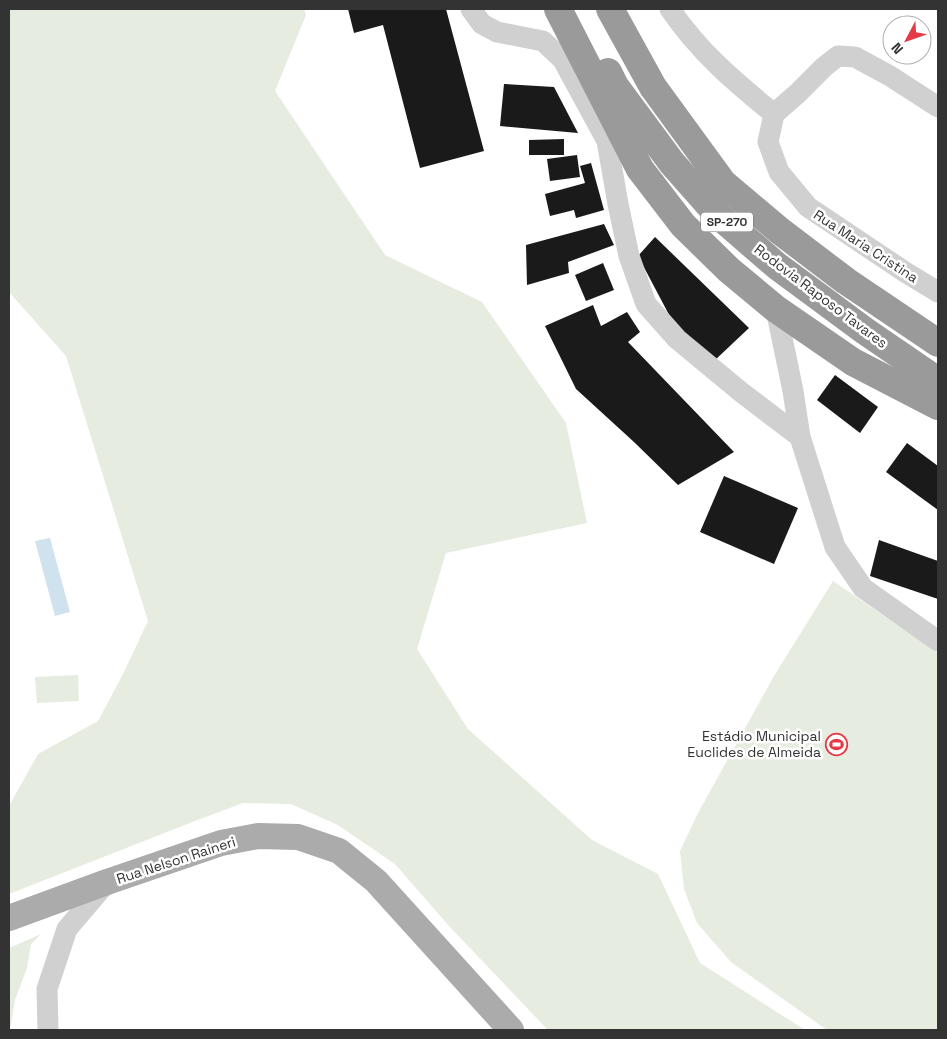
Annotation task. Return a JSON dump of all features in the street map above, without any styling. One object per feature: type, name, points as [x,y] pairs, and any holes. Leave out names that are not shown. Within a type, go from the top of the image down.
[{"type":"highway","points":[[558,9],[640,169],[683,225],[729,270],[776,309],[853,362],[938,406]]},
{"type":"highway","name":"Rodovia Raposo Tavares","points":[[574,9],[615,86],[672,164],[718,215],[778,266],[865,331],[938,381]]},
{"type":"highway","name":"Rodovia Raposo Tavares","points":[[610,9],[652,87],[723,183],[780,231],[846,281],[938,343]]},
{"type":"main road","name":"Rua Nelson Raineri","points":[[9,918],[106,882],[221,843],[258,836],[298,837],[339,851],[376,881],[511,1030]]},
{"type":"street","points":[[471,9],[482,24],[497,32],[543,41],[564,60],[607,141],[618,204],[630,256],[646,304],[677,339],[741,392],[800,437]]},
{"type":"street","points":[[670,9],[683,28],[710,59],[774,114],[838,56],[855,57],[890,76],[938,107]]},
{"type":"street","name":"Rua Maria Cristina","points":[[774,114],[768,142],[779,172],[808,207],[938,292]]},
{"type":"street","points":[[776,309],[800,437],[835,547],[862,588],[938,642]]},
{"type":"street","points":[[48,1030],[47,988],[67,930],[106,882]]},
{"type":"shaded area","points":[[9,9],[304,9],[306,15],[275,91],[385,255],[482,302],[566,423],[587,523],[446,553],[417,649],[468,729],[592,840],[658,874],[700,963],[805,1030],[548,1030],[449,926],[395,864],[338,825],[291,804],[243,803],[9,894],[9,806],[38,754],[98,721],[148,621],[66,356],[9,292]]},
{"type":"shaded area","name":"Estádio Municipal Euclides de Almeida","points":[[833,581],[938,653],[938,1030],[827,1030],[731,962],[697,923],[684,889],[680,851],[698,813],[774,676]]},
{"type":"shaded area","points":[[78,675],[79,701],[37,703],[35,677]]},
{"type":"shaded area","points":[[41,934],[31,944],[27,968],[15,1000],[9,1030],[9,948]]},
{"type":"water","points":[[50,538],[70,612],[55,616],[35,541]]},
{"type":"building","points":[[348,9],[446,9],[484,151],[420,168],[383,25],[354,33]]},
{"type":"building","points":[[504,84],[554,87],[578,133],[500,126]]},
{"type":"building","points":[[564,139],[564,155],[529,155],[529,140]]},
{"type":"building","points":[[577,155],[580,177],[550,181],[547,159]]},
{"type":"building","points":[[591,163],[604,210],[576,218],[574,210],[550,216],[545,194],[585,183],[580,166]]},
{"type":"building","points":[[604,224],[614,245],[568,262],[569,273],[527,285],[526,245]]},
{"type":"building","points":[[655,237],[749,328],[714,361],[676,328],[638,256]]},
{"type":"building","points":[[603,263],[614,290],[586,301],[575,275]]},
{"type":"building","points":[[593,305],[601,326],[627,312],[640,332],[628,342],[734,452],[678,485],[576,389],[545,326]]},
{"type":"building","points":[[835,375],[878,407],[860,433],[817,400]]},
{"type":"building","points":[[907,443],[938,466],[938,510],[886,472]]},
{"type":"building","points":[[724,476],[798,508],[774,564],[700,532]]},
{"type":"building","points":[[879,540],[938,561],[938,599],[870,576]]},
{"type":"place","name":"Estádio Municipal Euclides de Almeida","points":[[837,744]]}]
